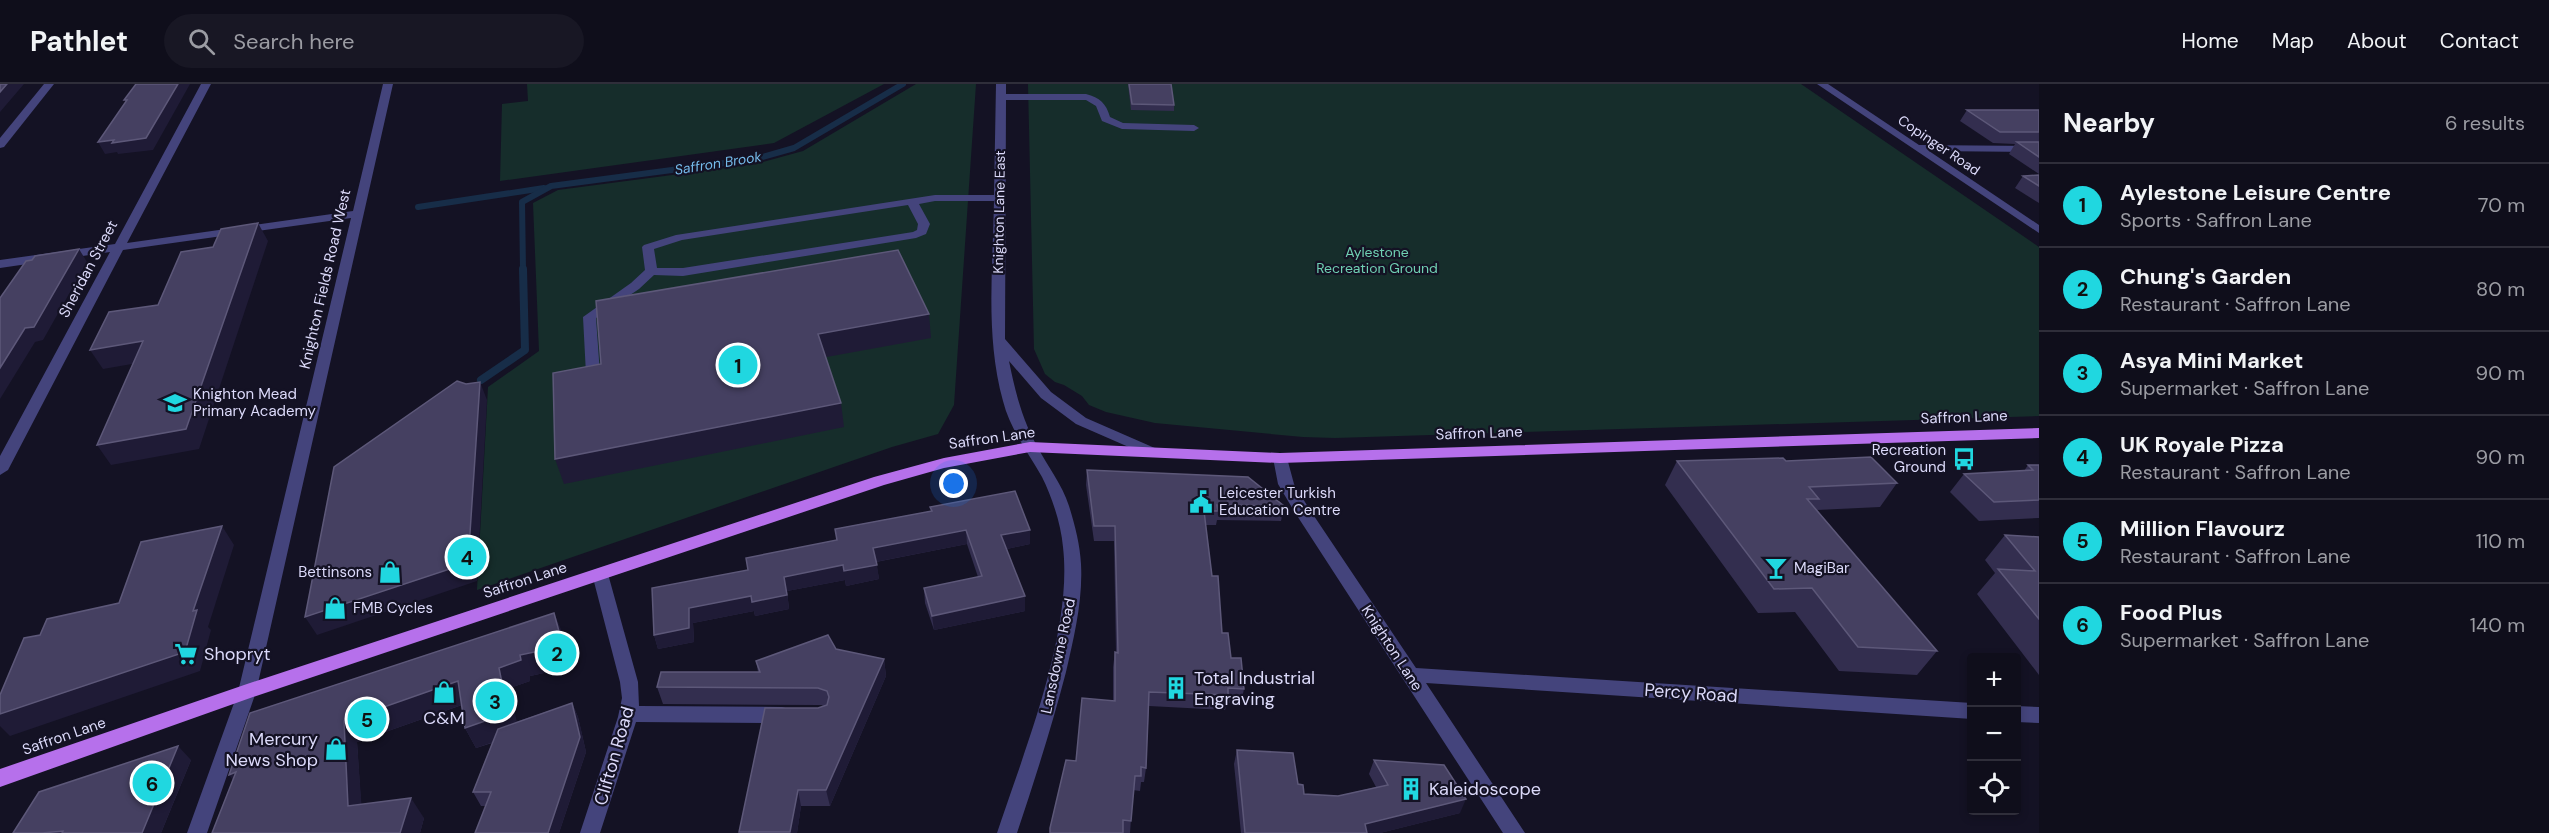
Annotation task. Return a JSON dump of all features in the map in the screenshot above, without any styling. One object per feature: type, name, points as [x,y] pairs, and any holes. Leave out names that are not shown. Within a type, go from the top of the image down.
[{"type":"main road","name":"Saffron Lane","points":[[0,777],[879,481],[944,463],[1030,447],[1280,458],[2039,433]]},
{"type":"street","points":[[0,145],[49,84]]},
{"type":"street","name":"Sheridan Street","points":[[0,470],[206,84]]},
{"type":"street","name":"Knighton Fields Road West","points":[[197,833],[247,692],[388,84]]},
{"type":"street","name":"Knighton Lane East","points":[[1001,84],[998,339],[1010,402],[1030,447]]},
{"type":"street","name":"Copinger Road","points":[[1822,84],[2039,230]]},
{"type":"street","points":[[1001,97],[1095,99],[1103,106],[1106,119],[1122,126],[1194,128]]},
{"type":"street","points":[[1916,148],[2039,148]]},
{"type":"street","points":[[651,271],[648,247],[680,237],[936,198],[999,198]]},
{"type":"street","points":[[593,374],[589,317],[635,286],[651,271],[683,272],[916,235],[922,232],[924,224],[912,202]]},
{"type":"street","points":[[0,264],[357,214]]},
{"type":"street","points":[[998,339],[1046,395],[1072,415],[1152,452]]},
{"type":"street","name":"Lansdowne Road","points":[[1007,833],[1045,717],[1069,620],[1072,590],[1071,544],[1061,506],[1050,478],[1030,447]]},
{"type":"street","name":"Knighton Lane","points":[[1280,458],[1286,483],[1515,833]]},
{"type":"street","name":"Clifton Road","points":[[590,833],[629,714],[629,682],[600,574]]},
{"type":"street","name":"Percy Road","points":[[1410,675],[1967,711]]},
{"type":"street","points":[[629,714],[800,715]]},
{"type":"street","points":[[2021,714],[2039,715]]},
{"type":"green space","points":[[527,84],[884,84],[774,143],[500,181],[502,104],[528,101]]},
{"type":"green space","points":[[916,84],[976,84],[954,405],[938,434],[892,447],[477,590],[488,387],[539,351],[533,203],[558,190],[756,164],[803,151]]},
{"type":"green space","name":"Aylestone Recreation Ground","points":[[1028,84],[1801,84],[2039,247],[2039,416],[1335,438],[1155,423],[1106,412],[1089,405],[1082,396],[1045,374],[1034,349]]},
{"type":"building","points":[[0,84],[7,84],[0,92]]},
{"type":"building","points":[[136,84],[178,84],[146,138],[112,143],[114,140],[98,142],[127,100],[124,100]]},
{"type":"building","points":[[1129,84],[1171,84],[1174,105],[1132,104]]},
{"type":"building","points":[[1967,110],[2039,110],[2039,132],[2000,132]]},
{"type":"building","points":[[2017,142],[2039,142],[2039,157]]},
{"type":"building","points":[[2039,175],[2039,186],[2023,176]]},
{"type":"building","points":[[258,223],[186,429],[97,445],[143,341],[90,350],[109,312],[158,305],[181,252],[213,247],[221,229]]},
{"type":"building","points":[[79,249],[34,327],[25,328],[0,368],[0,298],[26,261],[32,260],[35,256]]},
{"type":"building","points":[[898,250],[929,314],[818,334],[841,403],[555,459],[553,373],[601,364],[596,301]]},
{"type":"building","points":[[457,381],[466,384],[480,382],[468,563],[305,617],[334,467]]},
{"type":"building","points":[[1871,457],[1897,483],[1809,487],[1819,499],[1807,499],[1937,651],[1858,647],[1812,588],[1774,589],[1677,461],[1783,458],[1786,461]]},
{"type":"building","points":[[2028,465],[2039,465],[2039,500],[1994,502],[1964,474],[2033,470]]},
{"type":"building","points":[[1087,470],[1248,477],[1284,506],[1217,505],[1218,511],[1204,511],[1212,576],[1218,576],[1222,633],[1228,633],[1231,658],[1241,658],[1244,689],[1228,688],[1228,695],[1149,692],[1146,768],[1141,767],[1141,776],[1135,776],[1131,821],[1123,820],[1123,833],[1050,833],[1066,760],[1076,761],[1082,698],[1115,701],[1115,652],[1118,653],[1115,526],[1094,526]]},
{"type":"building","points":[[1015,491],[1030,530],[1001,535],[1025,596],[932,616],[924,588],[982,576],[966,530],[873,548],[877,565],[844,571],[843,565],[784,577],[787,595],[752,602],[751,596],[689,608],[689,628],[654,635],[652,588],[748,570],[746,558],[837,540],[835,529],[932,511],[930,507]]},
{"type":"building","points":[[222,526],[193,611],[197,610],[185,652],[0,714],[0,695],[24,638],[40,635],[47,619],[119,603],[141,542]]},
{"type":"building","points":[[2005,535],[2039,537],[2039,619],[1998,569],[2035,571]]},
{"type":"building","points":[[554,613],[563,646],[520,655],[521,660],[499,668],[508,713],[465,728],[458,681],[344,721],[348,806],[411,798],[400,833],[212,833],[236,772],[229,775],[250,713]]},
{"type":"building","points":[[828,635],[836,649],[884,659],[826,790],[798,790],[790,832],[739,832],[765,708],[818,708],[827,705],[829,697],[827,691],[818,688],[657,687],[661,672],[760,672],[756,661]]},
{"type":"building","points":[[572,703],[580,737],[548,833],[475,833],[491,792],[473,792],[498,729]]},
{"type":"building","points":[[178,746],[142,833],[62,833],[63,831],[13,833],[39,792]]},
{"type":"building","name":"Kaleidoscope","points":[[1237,750],[1293,753],[1298,784],[1303,785],[1304,794],[1338,796],[1388,785],[1374,760],[1444,765],[1466,799],[1365,824],[1367,833],[1245,833]]},
{"type":"waterway","name":"Saffron Brook","points":[[523,270],[522,202],[551,186],[755,159],[794,148],[903,84]]},
{"type":"waterway","name":"Saffron Brook","points":[[418,207],[544,188]]},
{"type":"waterway","name":"Saffron Brook","points":[[481,380],[525,350],[523,269]]},
{"type":"place","name":"Aylestone Leisure Centre","points":[[738,365]]},
{"type":"place","name":"Knighton Mead Primary Academy","points":[[175,403]]},
{"type":"place","name":"Recreation Ground","points":[[1964,459]]},
{"type":"place","name":"Leicester Turkish Education Centre","points":[[1201,502]]},
{"type":"place","name":"UK Royale Pizza","points":[[467,557]]},
{"type":"place","name":"MagiBar","points":[[1776,568]]},
{"type":"place","name":"Bettinsons","points":[[390,572]]},
{"type":"place","name":"FMB Cycles","points":[[335,608]]},
{"type":"place","name":"Chung's Garden","points":[[557,653]]},
{"type":"place","name":"Shopryt","points":[[186,654]]},
{"type":"place","name":"Total Industrial Engraving","points":[[1176,688]]},
{"type":"place","name":"C&M","points":[[444,692]]},
{"type":"place","name":"Asya Mini Market","points":[[495,701]]},
{"type":"place","name":"Million Flavourz","points":[[367,719]]},
{"type":"place","name":"Mercury News Shop","points":[[336,749]]},
{"type":"place","name":"Food Plus","points":[[152,783]]},
{"type":"place","name":"Kaleidoscope","points":[[1411,789]]}]
